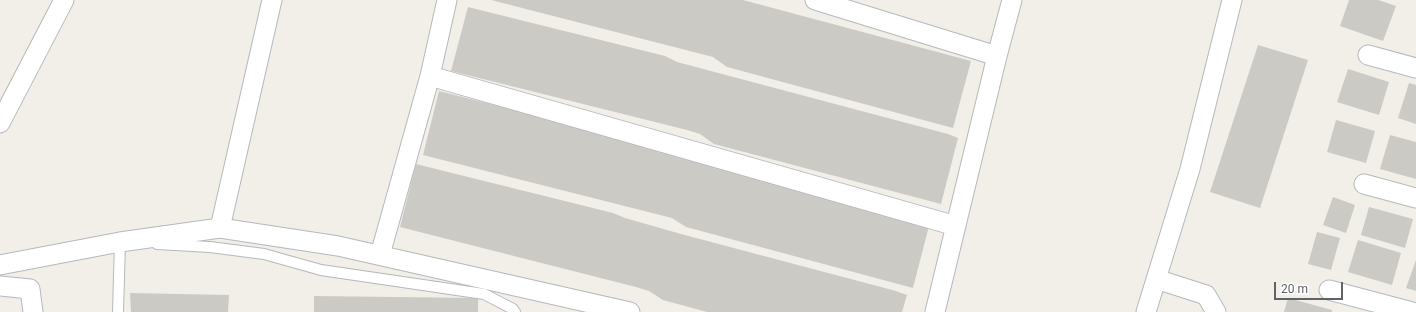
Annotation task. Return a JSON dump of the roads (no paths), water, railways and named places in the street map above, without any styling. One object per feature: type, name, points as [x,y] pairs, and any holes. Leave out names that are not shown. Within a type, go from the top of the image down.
[{"type":"street","points":[[0,123],[64,0]]},
{"type":"street","points":[[220,228],[272,0]]},
{"type":"street","points":[[380,255],[430,76],[447,0]]},
{"type":"street","points":[[815,0],[997,56]]},
{"type":"street","points":[[935,312],[1012,0]]},
{"type":"street","points":[[1146,312],[1190,169],[1232,0]]},
{"type":"street","points":[[1368,55],[1416,68]]},
{"type":"street","points":[[430,76],[956,226]]},
{"type":"street","points":[[1364,184],[1416,198]]},
{"type":"street","points":[[0,264],[120,242],[220,228],[338,246],[630,312]]},
{"type":"street","points":[[1156,278],[1206,295],[1216,312]]},
{"type":"street","points":[[0,286],[30,289],[33,312]]},
{"type":"street","points":[[1329,290],[1412,312]]},
{"type":"lane","points":[[118,312],[120,242],[210,247],[264,254],[321,270],[484,294],[513,309],[515,312]]}]
